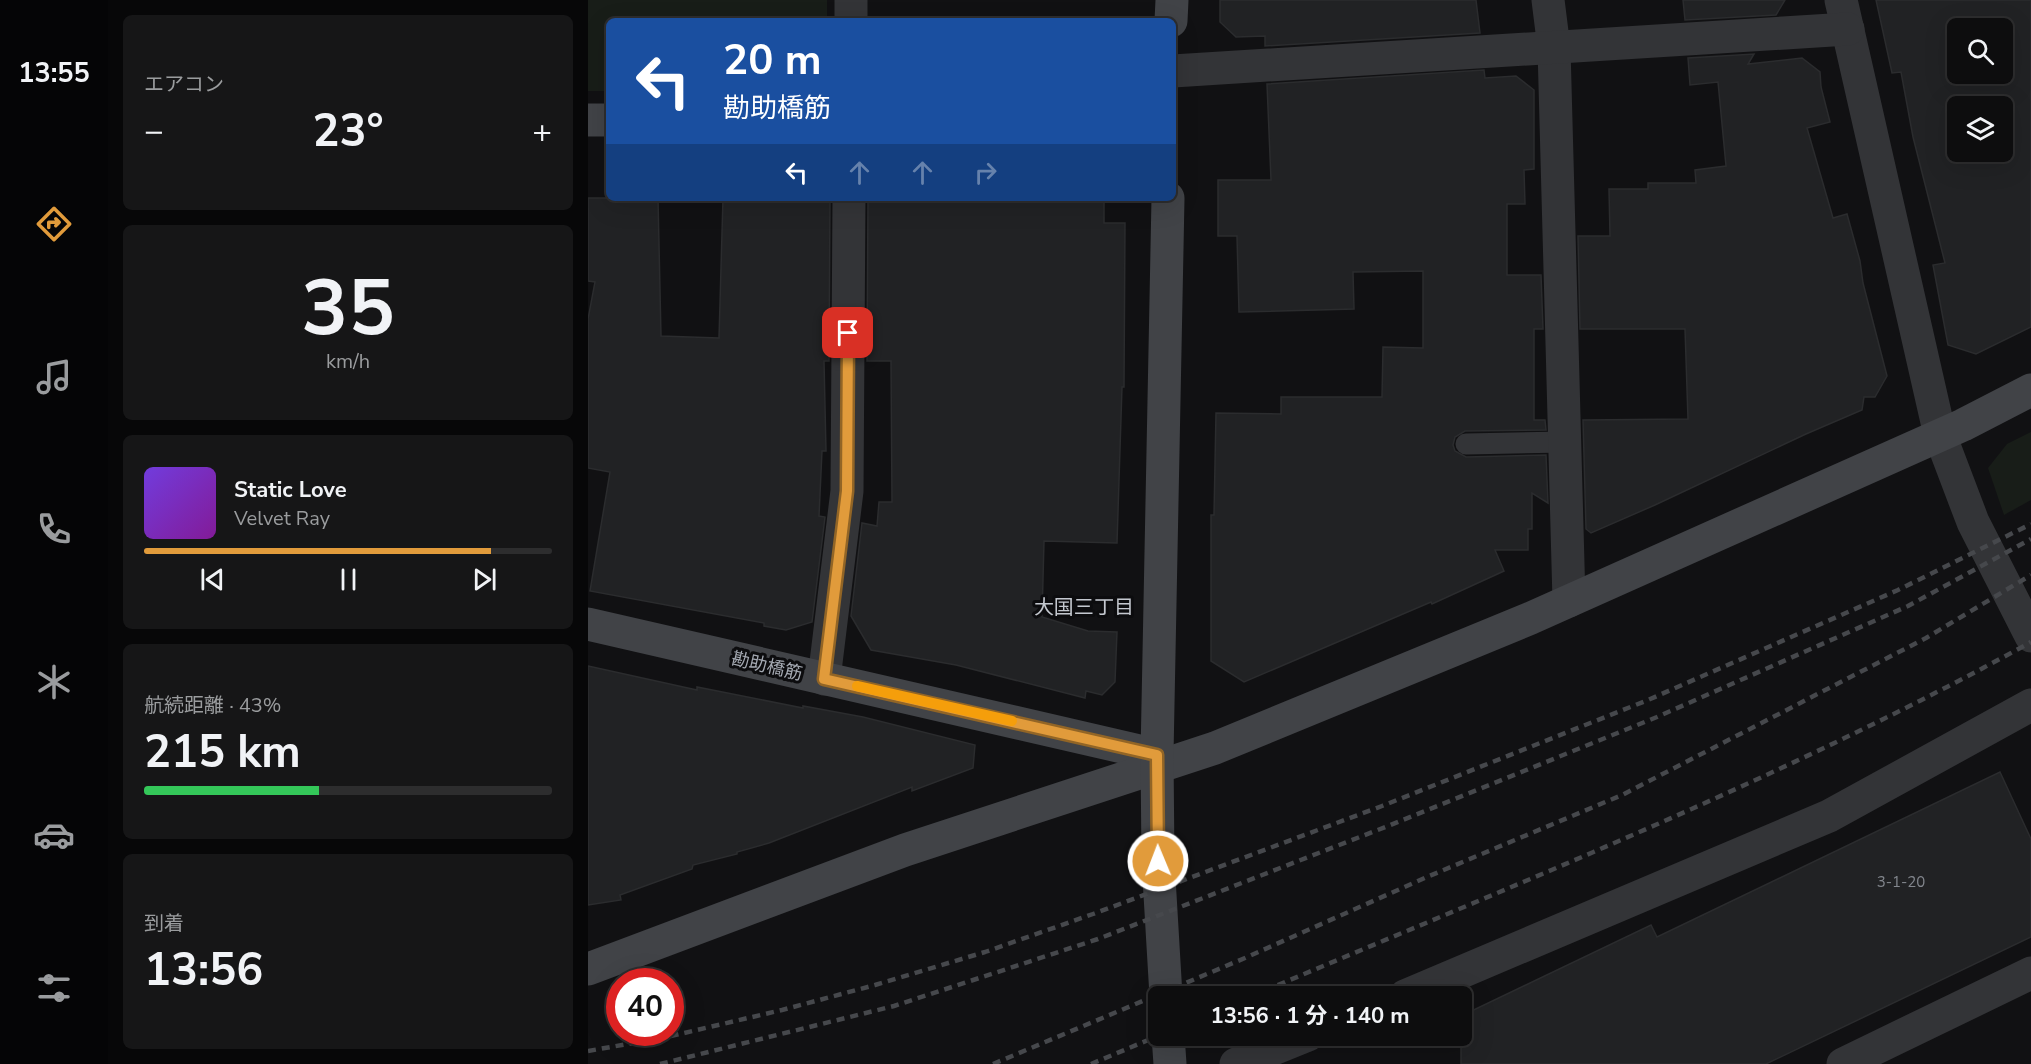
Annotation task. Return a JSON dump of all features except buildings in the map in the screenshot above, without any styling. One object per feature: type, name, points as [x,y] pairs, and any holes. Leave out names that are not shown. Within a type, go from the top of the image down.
[{"type":"street","points":[[851,0],[851,18]]},
{"type":"street","points":[[1171,18],[1172,0]]},
{"type":"street","points":[[1548,0],[1554,48],[1569,601]]},
{"type":"street","points":[[1176,71],[1554,48],[1844,14],[1940,435],[1973,522],[2031,636]]},
{"type":"street","points":[[588,120],[606,120]]},
{"type":"street","points":[[824,679],[847,491],[849,201]]},
{"type":"street","points":[[1165,986],[1158,861],[1157,761],[1168,201]]},
{"type":"street","points":[[588,969],[905,850],[1157,761],[1215,748],[1569,601],[1940,435],[2031,390]]},
{"type":"street","name":"勘助橋筋","points":[[588,624],[1157,761]]},
{"type":"street","points":[[1429,986],[1829,816],[2031,705]]},
{"type":"street","points":[[1844,1064],[2031,973]]},
{"type":"street","points":[[1169,1046],[1170,1064]]},
{"type":"street","points":[[1236,1064],[1281,1046]]},
{"type":"lane","points":[[1466,444],[1565,442]]},
{"type":"shaded area","points":[[588,0],[827,0],[827,18],[606,18],[606,91],[588,91]]},
{"type":"shaded area","points":[[2031,432],[2031,500],[2004,515],[1988,468],[2007,444]]},
{"type":"railway","points":[[588,1051],[667,1037],[875,985],[985,952],[1093,914],[1382,806],[1648,700],[1898,590],[2031,524]]},
{"type":"railway","points":[[660,1064],[894,1006],[1098,939],[1388,826],[1657,717],[1908,606],[2031,539]]},
{"type":"railway","points":[[993,1064],[1622,795],[1926,638],[2031,575]]},
{"type":"railway","points":[[1276,986],[1548,872],[1744,785],[1841,740],[2031,642]]},
{"type":"railway","points":[[1091,1064],[1148,1040]]},
{"type":"slow traffic","points":[[857,686],[1012,721]]},
{"type":"district","name":"大国三丁目","points":[[1084,607]]},
{"type":"route","points":[[848,333],[847,491],[824,679],[1157,755],[1158,861]]}]
